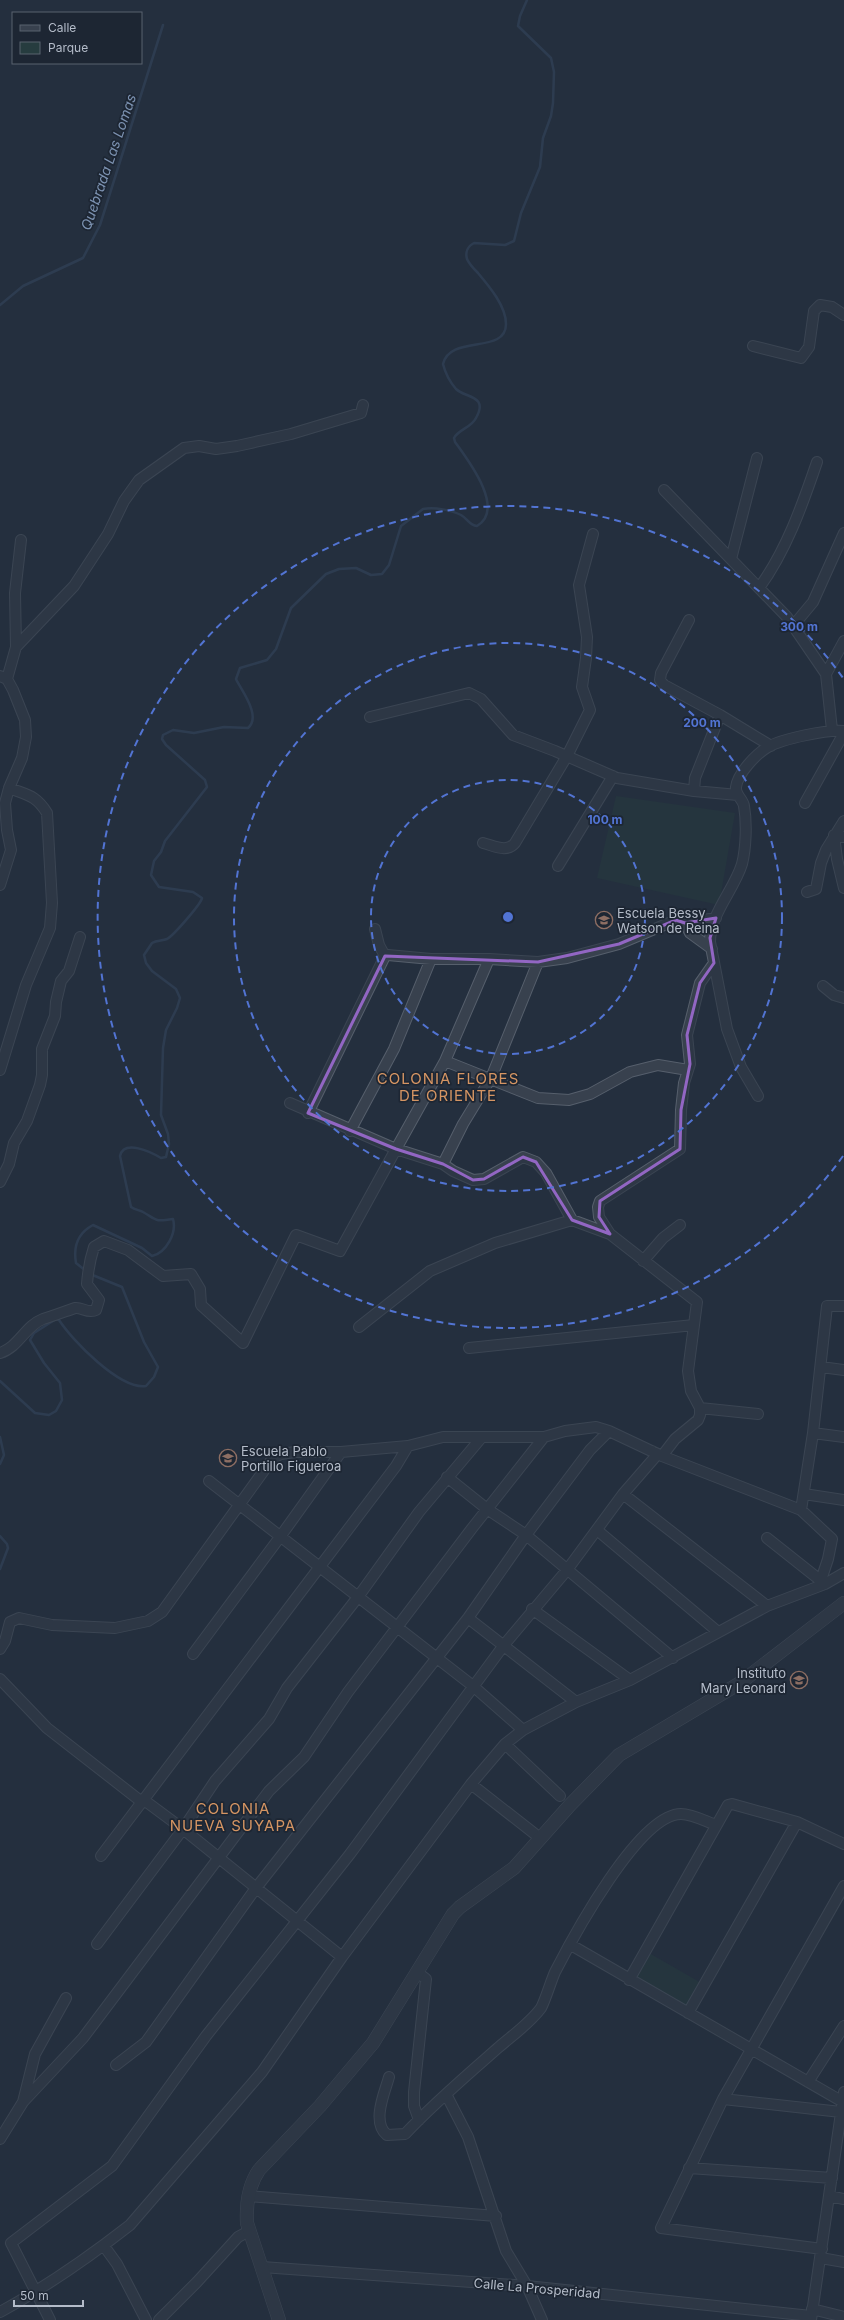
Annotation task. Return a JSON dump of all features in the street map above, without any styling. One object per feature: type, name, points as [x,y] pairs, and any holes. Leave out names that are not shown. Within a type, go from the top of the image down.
[{"type":"street","points":[[753,346],[802,358],[809,347],[814,311],[820,305],[832,307],[844,314]]},
{"type":"street","points":[[16,647],[74,586],[108,534],[124,501],[139,480],[184,448],[199,446],[216,449],[291,434],[361,414],[363,405]]},
{"type":"street","points":[[731,559],[757,458]]},
{"type":"street","points":[[759,588],[774,568],[801,509],[817,462]]},
{"type":"street","points":[[664,490],[759,588],[793,626],[826,674],[832,730]]},
{"type":"street","points":[[483,843],[506,849],[511,848],[567,756],[590,710],[582,687],[587,637],[579,585],[593,534]]},
{"type":"street","points":[[793,626],[813,602],[844,534]]},
{"type":"street","points":[[0,885],[11,850],[7,830],[5,804],[9,788],[22,758],[26,736],[25,720],[4,678],[16,647],[16,593],[21,540]]},
{"type":"street","points":[[689,620],[661,673],[660,680],[664,685],[720,715],[771,746]]},
{"type":"street","points":[[826,674],[844,641]]},
{"type":"street","points":[[370,717],[469,693],[481,699],[508,732],[613,776],[694,791],[738,795]]},
{"type":"street","points":[[694,791],[695,778],[720,715]]},
{"type":"street","points":[[758,1096],[741,1067],[734,1048],[723,1012],[712,950],[711,933],[716,918],[737,875],[743,856],[746,839],[744,806],[738,795],[736,786],[741,776],[763,750],[771,746],[832,730],[844,732],[805,803]]},
{"type":"street","points":[[558,866],[613,776]]},
{"type":"street","points":[[0,1070],[26,985],[50,928],[52,903],[47,813],[40,801],[32,796],[9,788]]},
{"type":"street","points":[[844,821],[839,836],[837,858],[844,888]]},
{"type":"street","points":[[807,892],[816,889],[821,862],[839,836]]},
{"type":"street","points":[[0,842],[11,850]]},
{"type":"street","points":[[385,956],[538,962],[567,958],[619,944],[676,920],[685,923],[716,918]]},
{"type":"street","points":[[685,923],[690,934],[712,950]]},
{"type":"street","points":[[375,929],[379,945],[385,956]]},
{"type":"street","points":[[0,1182],[9,1164],[14,1143],[27,1121],[40,1085],[42,1076],[42,1049],[55,1016],[56,1002],[61,981],[69,971],[80,937]]},
{"type":"street","points":[[308,1112],[385,956]]},
{"type":"street","points":[[350,1130],[394,1050],[431,959]]},
{"type":"street","points":[[0,1353],[12,1347],[30,1327],[42,1319],[75,1308],[90,1312],[96,1310],[99,1300],[87,1284],[90,1274],[89,1263],[94,1247],[104,1240],[128,1250],[163,1276],[191,1274],[200,1289],[201,1305],[243,1343],[296,1235],[340,1250],[445,1061],[489,959]]},
{"type":"street","points":[[443,1164],[463,1124],[491,1078],[538,962]]},
{"type":"street","points":[[662,1456],[675,1439],[698,1420],[700,1408],[691,1391],[688,1371],[697,1302],[610,1234],[599,1217],[598,1207],[600,1201],[680,1149],[681,1110],[690,1064],[687,1035],[700,983],[714,963]]},
{"type":"street","points":[[823,986],[834,995],[844,998]]},
{"type":"street","points":[[445,1061],[491,1078],[538,1098],[569,1100],[590,1094],[630,1072],[658,1064],[688,1070]]},
{"type":"street","points":[[290,1103],[396,1149],[443,1164],[453,1171],[473,1180],[484,1179],[523,1157],[536,1162],[546,1173],[572,1220]]},
{"type":"street","points":[[359,1327],[430,1271],[495,1243],[572,1220],[610,1234]]},
{"type":"street","points":[[643,1261],[664,1238],[680,1225]]},
{"type":"street","points":[[801,1510],[813,1433],[827,1305],[844,1306]]},
{"type":"street","points":[[469,1348],[694,1325]]},
{"type":"street","points":[[821,1367],[844,1370]]},
{"type":"street","points":[[700,1408],[758,1414]]},
{"type":"street","points":[[0,1649],[5,1641],[10,1622],[16,1619],[52,1625],[115,1628],[148,1621],[162,1612],[273,1458],[281,1454],[296,1452],[341,1452],[408,1446],[442,1437],[544,1437],[565,1431],[596,1427],[609,1431],[662,1456],[801,1510],[832,1539],[823,1582]]},
{"type":"street","points":[[116,2065],[146,2042],[256,1888],[435,1658],[468,1618],[526,1535],[590,1450],[609,1431]]},
{"type":"street","points":[[813,1433],[844,1437]]},
{"type":"street","points":[[97,1944],[183,1829],[215,1781],[269,1719],[287,1688],[358,1597],[419,1512],[482,1437]]},
{"type":"street","points":[[0,2139],[23,2102],[83,2038],[269,1791],[304,1757],[348,1692],[487,1509],[544,1437]]},
{"type":"street","points":[[101,1856],[143,1802],[408,1446]]},
{"type":"street","points":[[50,2320],[11,2243],[112,2166],[206,2036],[230,2009],[272,1950],[297,1922],[504,1645],[532,1609],[567,1570],[623,1494],[656,1456],[652,1451]]},
{"type":"street","points":[[193,1654],[341,1452]]},
{"type":"street","points":[[447,1477],[487,1509],[526,1535],[673,1658]]},
{"type":"street","points":[[209,1481],[239,1506],[319,1566],[435,1658],[473,1686],[523,1730]]},
{"type":"street","points":[[623,1494],[768,1606]]},
{"type":"street","points":[[804,1494],[844,1500]]},
{"type":"street","points":[[597,1530],[717,1631]]},
{"type":"street","points":[[767,1538],[823,1582]]},
{"type":"street","points":[[0,2312],[36,2292],[104,2246],[130,2225],[262,2072],[342,1957],[471,1784],[505,1744],[523,1730],[576,1702],[630,1680],[673,1658],[717,1631],[768,1606],[844,1573]]},
{"type":"street","points":[[279,2320],[249,2231],[247,2214],[248,2196],[252,2182],[259,2170],[320,2106],[373,2043],[460,1907],[509,1873],[619,1754],[740,1683],[844,1603]]},
{"type":"street","points":[[532,1609],[630,1680]]},
{"type":"street","points":[[468,1618],[576,1702]]},
{"type":"street","points":[[0,1679],[47,1728],[143,1802],[148,1803],[183,1829],[342,1957]]},
{"type":"street","points":[[505,1744],[560,1796]]},
{"type":"street","points":[[471,1784],[540,1838]]},
{"type":"street","points":[[629,1980],[728,1805],[732,1804],[797,1822],[844,1844]]},
{"type":"street","points":[[389,2077],[380,2110],[380,2122],[384,2131],[390,2136],[400,2135],[419,2120],[446,2094],[529,2021],[542,2007],[546,1991],[571,1945],[616,1869],[637,1842],[664,1820],[682,1814],[716,1825]]},
{"type":"street","points":[[688,2013],[797,1822]]},
{"type":"street","points":[[844,1886],[723,2100],[661,2228],[821,2254],[844,2262]]},
{"type":"street","points":[[571,1945],[750,2050],[843,2102]]},
{"type":"street","points":[[417,1972],[426,1979],[414,2092],[414,2106],[419,2120]]},
{"type":"street","points":[[23,2102],[35,2054],[66,1998]]},
{"type":"street","points":[[808,2082],[844,2026]]},
{"type":"street","points":[[446,2094],[468,2137],[496,2216],[506,2252],[527,2286],[542,2320]]},
{"type":"street","points":[[723,2100],[843,2102]]},
{"type":"street","points":[[812,2315],[832,2178],[839,2160],[843,2102]]},
{"type":"street","points":[[689,2168],[832,2178]]},
{"type":"street","points":[[248,2196],[496,2216]]},
{"type":"street","points":[[829,2196],[844,2199]]},
{"type":"street","points":[[159,2320],[197,2282],[238,2237],[249,2231]]},
{"type":"street","points":[[104,2246],[117,2264],[146,2320]]},
{"type":"street","name":"Calle La Prosperidad","points":[[262,2267],[527,2286],[844,2317]]},
{"type":"highlighted area","points":[[716,918],[710,938],[714,963],[700,983],[687,1035],[690,1064],[681,1110],[680,1149],[600,1201],[599,1217],[610,1234],[572,1220],[536,1162],[523,1157],[484,1179],[473,1180],[443,1164],[396,1149],[308,1113],[385,956],[538,962],[619,944],[676,920],[685,923]]},
{"type":"green space","points":[[616,796],[735,813],[719,905],[597,878]]},
{"type":"green space","points":[[649,1953],[703,1984],[689,2008],[636,1976]]},
{"type":"waterway","points":[[86,1271],[76,1263],[75,1251],[80,1236],[93,1225],[142,1248],[152,1256],[162,1251],[166,1247],[172,1236],[174,1224],[173,1219],[156,1220],[142,1211],[131,1207],[120,1156],[122,1151],[127,1148],[138,1148],[161,1158],[166,1157],[169,1144],[168,1134],[161,1115],[163,1048],[166,1030],[177,1008],[180,998],[176,989],[152,971],[146,963],[144,955],[152,943],[167,939],[175,932],[192,913],[202,898],[193,892],[159,887],[151,875],[154,861],[161,852],[165,841],[207,787],[205,780],[166,745],[162,739],[163,735],[173,730],[194,733],[224,727],[248,728],[252,723],[253,717],[252,710],[246,696],[236,679],[240,668],[267,660],[276,649],[291,608],[326,574],[339,569],[356,568],[371,575],[382,574],[389,565],[401,526],[423,509],[443,509],[453,512],[461,515],[477,526],[485,518],[488,508],[482,484],[468,460],[455,442],[454,438],[459,432],[474,421],[480,405],[474,398],[456,389],[448,377],[443,364],[448,355],[456,349],[488,342],[497,339],[504,333],[506,324],[500,303],[487,284],[469,263],[466,254],[474,243],[505,245],[514,241],[521,213],[540,167],[543,138],[551,116],[553,103],[554,72],[551,58],[518,26],[520,16],[527,0]]},
{"type":"waterway","name":"Quebrada Las Lomas","points":[[0,305],[23,286],[83,258],[100,225],[163,25]]},
{"type":"waterway","points":[[0,1381],[35,1413],[49,1415],[56,1411],[62,1400],[60,1383],[44,1363],[30,1340],[34,1333],[56,1319],[59,1320],[85,1351],[110,1372],[123,1380],[135,1385],[146,1386],[154,1377],[158,1367],[144,1342],[122,1287],[90,1274]]},
{"type":"waterway","points":[[0,1437],[4,1455],[0,1464]]},
{"type":"waterway","points":[[0,1536],[7,1544],[8,1548],[0,1569]]},
{"type":"place","name":"Escuela Bessy Watson de Reina","points":[[604,920]]},
{"type":"place","name":"Escuela Pablo Portillo Figueroa","points":[[228,1458]]},
{"type":"place","name":"Instituto Mary Leonard","points":[[799,1680]]},
{"type":"district","name":"COLONIA FLORES DE ORIENTE","points":[[448,1086]]},
{"type":"district","name":"COLONIA NUEVA SUYAPA","points":[[233,1816]]}]
